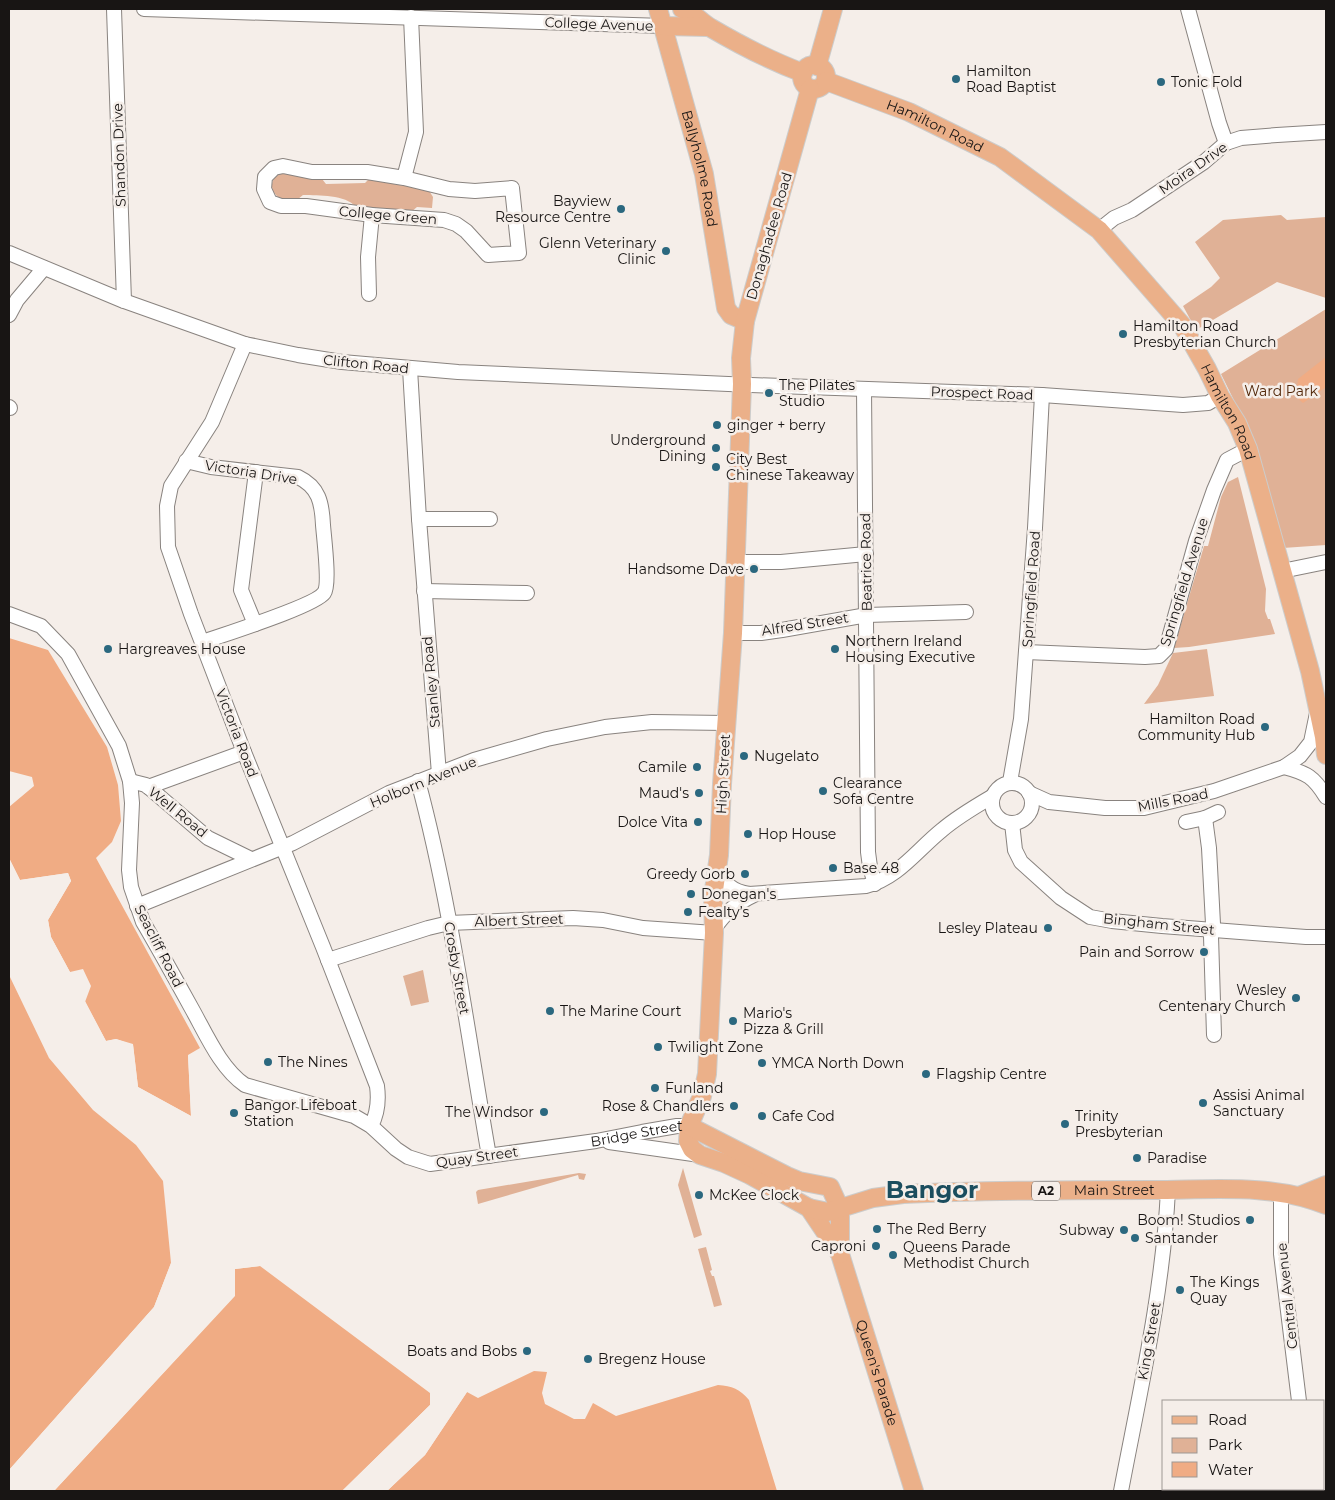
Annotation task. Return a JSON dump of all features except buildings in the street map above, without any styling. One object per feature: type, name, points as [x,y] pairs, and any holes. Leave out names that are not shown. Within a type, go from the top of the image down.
[{"type":"main road","name":"Ballyholme Road","points":[[658,9],[704,174],[726,308],[731,315],[744,321]]},
{"type":"main road","name":"Hamilton Road","points":[[682,9],[689,11],[708,27],[781,64],[909,112],[1000,157],[1099,230],[1182,325],[1208,369],[1220,396],[1238,423],[1248,450],[1310,671],[1326,755]]},
{"type":"main road","name":"Donaghadee Road","points":[[742,384],[741,358],[744,321],[833,9]]},
{"type":"main road","name":"Hamilton Road","points":[[664,26],[708,27]]},
{"type":"main road","name":"High Street","points":[[689,1126],[702,1096],[707,1074],[714,931],[713,897],[717,868],[733,633],[742,384]]},
{"type":"main road","points":[[689,1126],[690,1146],[700,1155]]},
{"type":"main road","name":"Bridge Street","points":[[689,1126],[787,1176],[811,1184],[828,1186],[836,1196],[840,1209]]},
{"type":"main road","name":"Bridge Street","points":[[700,1155],[750,1175],[809,1208],[840,1254]]},
{"type":"main road","points":[[1293,1195],[1326,1185]]},
{"type":"main road","name":"Main Street","points":[[809,1208],[828,1212],[874,1198],[903,1194],[1168,1190],[1250,1190],[1293,1195],[1326,1205]]},
{"type":"main road","points":[[840,1209],[840,1254]]},
{"type":"main road","name":"Queen's Parade","points":[[840,1254],[914,1491]]},
{"type":"street","name":"Shandon Drive","points":[[114,9],[124,300]]},
{"type":"street","name":"College Avenue","points":[[144,9],[664,26]]},
{"type":"street","points":[[1188,9],[1226,143]]},
{"type":"street","points":[[404,178],[416,132],[411,17]]},
{"type":"street","name":"Moira Drive","points":[[1099,230],[1114,218],[1132,210],[1204,162],[1226,143],[1241,138],[1277,134],[1326,132]]},
{"type":"street","name":"College Green","points":[[282,166],[312,172],[367,172],[404,178],[449,189],[475,191],[512,188],[519,253],[488,254],[466,231],[456,224],[444,220],[372,215],[306,206],[281,206],[270,202],[264,188],[266,177],[274,168],[282,166]]},
{"type":"street","points":[[369,294],[368,257],[372,215]]},
{"type":"street","name":"Clifton Road","points":[[9,253],[124,300],[245,344],[307,357],[410,369],[742,384]]},
{"type":"street","points":[[9,316],[17,300],[44,268]]},
{"type":"street","name":"Victoria Road","points":[[245,344],[212,422],[171,486],[167,506],[167,527],[172,560],[244,752],[377,1086],[378,1107],[376,1118],[371,1126]]},
{"type":"street","name":"Stanley Road","points":[[410,369],[424,591],[439,774]]},
{"type":"street","name":"Prospect Road","points":[[742,384],[864,390],[1042,395],[1183,405],[1208,403],[1220,396]]},
{"type":"street","name":"Beatrice Road","points":[[864,390],[868,852],[875,884]]},
{"type":"street","name":"Springfield Road","points":[[1010,782],[1019,740],[1042,395]]},
{"type":"street","name":"Springfield Avenue","points":[[1026,652],[1159,656],[1166,649],[1200,528],[1214,490],[1227,460],[1248,450]]},
{"type":"street","name":"Victoria Drive","points":[[186,461],[211,467],[298,477],[308,482],[315,489],[322,513],[327,579],[324,593],[319,598],[255,624],[203,642]]},
{"type":"street","points":[[255,624],[241,590],[256,472]]},
{"type":"street","points":[[419,519],[490,519]]},
{"type":"street","points":[[736,562],[781,562],[866,554]]},
{"type":"street","points":[[1282,571],[1326,562]]},
{"type":"street","points":[[424,591],[527,593]]},
{"type":"street","name":"Alfred Street","points":[[733,633],[775,631],[867,615],[966,612]]},
{"type":"street","name":"Seacliff Road","points":[[9,614],[41,626],[68,654],[120,746],[130,781],[132,803],[128,870],[137,906],[148,930],[210,1042],[230,1073],[245,1085],[354,1116],[371,1126]]},
{"type":"street","name":"Mills Road","points":[[1030,793],[1049,802],[1105,808],[1144,808],[1214,791],[1284,767],[1300,756],[1311,742],[1318,713]]},
{"type":"street","name":"Holborn Avenue","points":[[137,906],[282,847],[389,793],[474,760],[592,729],[652,722],[726,723]]},
{"type":"street","points":[[148,787],[244,752]]},
{"type":"street","points":[[1284,767],[1311,776],[1326,797]]},
{"type":"street","name":"Well Road","points":[[130,781],[148,787],[208,838],[251,859]]},
{"type":"street","name":"Crosby Street","points":[[418,781],[430,827],[449,923],[489,1156]]},
{"type":"street","points":[[717,868],[721,878],[733,890],[749,894],[875,884],[902,868],[943,829],[993,796],[999,788],[1010,782],[1020,785],[1030,793],[1032,800],[1030,811],[1023,820],[1012,823],[1000,819],[992,802],[993,796]]},
{"type":"street","points":[[1186,822],[1205,818],[1218,812]]},
{"type":"street","points":[[1205,818],[1209,848],[1214,1035]]},
{"type":"street","name":"Bingham Street","points":[[1012,823],[1015,850],[1021,862],[1061,898],[1090,917],[1112,921],[1212,930],[1326,937]]},
{"type":"street","points":[[714,931],[721,918],[731,908],[758,893]]},
{"type":"street","name":"Albert Street","points":[[328,960],[449,923],[573,918],[603,920],[643,928],[714,931]]},
{"type":"street","name":"Quay Street","points":[[371,1126],[396,1149],[408,1157],[420,1162],[440,1164],[596,1141]]},
{"type":"street","name":"Bridge Street","points":[[596,1141],[668,1127],[689,1126]]},
{"type":"street","name":"Bridge Street","points":[[596,1141],[700,1155]]},
{"type":"street","name":"King Street","points":[[1121,1491],[1155,1314],[1164,1252],[1168,1190]]},
{"type":"street","name":"Central Avenue","points":[[1293,1195],[1281,1200],[1280,1254],[1299,1400]]},
{"type":"green space","points":[[280,174],[322,179],[326,184],[365,183],[369,179],[428,189],[433,197],[432,208],[417,207],[411,212],[356,207],[345,200],[324,196],[303,195],[298,199],[285,200],[277,196],[272,188],[273,181]]},
{"type":"green space","points":[[1281,215],[1287,220],[1326,217],[1326,298],[1277,282],[1196,330],[1183,306],[1211,287],[1220,278],[1195,242],[1223,220]]},
{"type":"green space","name":"Ward Park","points":[[1326,309],[1326,545],[1283,548],[1249,431],[1221,374]]},
{"type":"green space","points":[[1238,477],[1266,589],[1265,611],[1275,634],[1174,648],[1204,546],[1208,546],[1221,497],[1228,482]]},
{"type":"green space","points":[[1207,649],[1214,696],[1144,704],[1158,685],[1173,653]]},
{"type":"green space","points":[[423,970],[429,1002],[411,1006],[403,976]]},
{"type":"green space","points":[[683,1168],[702,1235],[694,1238],[678,1185]]},
{"type":"green space","points":[[579,1173],[586,1174],[584,1180],[579,1179],[578,1175],[478,1204],[476,1192],[478,1190]]},
{"type":"green space","points":[[706,1247],[712,1270],[710,1271],[712,1276],[714,1276],[722,1305],[714,1307],[698,1249]]},
{"type":"water","points":[[1326,357],[1326,387],[1303,403],[1296,397],[1298,379]]},
{"type":"water","points":[[9,638],[48,650],[107,747],[118,785],[121,821],[112,842],[96,858],[200,1048],[188,1055],[191,1116],[138,1087],[133,1045],[116,1039],[106,1041],[85,1002],[91,986],[83,969],[70,972],[51,937],[48,920],[71,881],[68,873],[20,880],[9,858],[9,807],[34,786],[32,777],[9,771]]},
{"type":"water","points":[[9,975],[49,1058],[93,1110],[136,1145],[163,1181],[171,1263],[154,1307],[9,1470]]},
{"type":"water","points":[[260,1266],[430,1393],[430,1405],[342,1491],[54,1491],[235,1296],[235,1269]]},
{"type":"water","points":[[534,1371],[547,1372],[542,1393],[545,1404],[574,1419],[585,1419],[593,1403],[616,1416],[718,1385],[735,1389],[749,1400],[777,1491],[387,1491],[425,1455],[467,1392],[478,1398]]},
{"type":"pier","points":[[9,858],[20,880],[68,873],[71,881],[48,920],[51,937],[71,974],[68,973],[49,938],[45,920],[68,880],[66,876],[19,882],[9,864]]},
{"type":"pier","points":[[84,999],[106,1041],[116,1039],[133,1044],[138,1087],[191,1116],[188,1055],[191,1057],[193,1118],[136,1089],[130,1046],[116,1042],[105,1043],[83,1003]]},
{"type":"pier","points":[[172,1253],[173,1264],[156,1308],[9,1472],[154,1307],[171,1263]]},
{"type":"pier","points":[[260,1263],[260,1266],[235,1269],[235,1295],[52,1491],[233,1295],[233,1267]]},
{"type":"pier","points":[[464,1392],[467,1392],[425,1455],[385,1491],[423,1454]]},
{"type":"pier","points":[[430,1393],[433,1393],[432,1407],[346,1491],[342,1491],[430,1405]]},
{"type":"place","name":"Hamilton Road Baptist","points":[[956,79]]},
{"type":"place","name":"Tonic Fold","points":[[1161,82]]},
{"type":"place","name":"Bayview Resource Centre","points":[[621,209]]},
{"type":"place","name":"Glenn Veterinary Clinic","points":[[666,251]]},
{"type":"place","name":"Hamilton Road Presbyterian Church","points":[[1123,334]]},
{"type":"place","name":"The Pilates Studio","points":[[769,393]]},
{"type":"place","name":"ginger + berry","points":[[717,425]]},
{"type":"place","name":"Underground Dining","points":[[716,448]]},
{"type":"place","name":"City Best Chinese Takeaway","points":[[716,467]]},
{"type":"place","name":"Handsome Dave","points":[[754,569]]},
{"type":"place","name":"Hargreaves House","points":[[108,649]]},
{"type":"place","name":"Northern Ireland Housing Executive","points":[[835,649]]},
{"type":"place","name":"Hamilton Road Community Hub","points":[[1265,727]]},
{"type":"place","name":"Nugelato","points":[[744,756]]},
{"type":"place","name":"Camile","points":[[697,767]]},
{"type":"place","name":"Clearance Sofa Centre","points":[[823,791]]},
{"type":"place","name":"Maud's","points":[[699,793]]},
{"type":"place","name":"Dolce Vita","points":[[698,822]]},
{"type":"place","name":"Hop House","points":[[748,834]]},
{"type":"place","name":"Base 48","points":[[833,868]]},
{"type":"place","name":"Greedy Gorb","points":[[745,874]]},
{"type":"place","name":"Donegan's","points":[[691,894]]},
{"type":"place","name":"Fealty’s","points":[[688,912]]},
{"type":"place","name":"Lesley Plateau","points":[[1048,928]]},
{"type":"place","name":"Pain and Sorrow","points":[[1204,952]]},
{"type":"place","name":"Wesley Centenary Church","points":[[1296,998]]},
{"type":"place","name":"The Marine Court","points":[[550,1011]]},
{"type":"place","name":"Mario's Pizza & Grill","points":[[733,1021]]},
{"type":"place","name":"Twilight Zone","points":[[658,1047]]},
{"type":"place","name":"The Nines","points":[[268,1062]]},
{"type":"place","name":"YMCA North Down","points":[[762,1063]]},
{"type":"place","name":"Flagship Centre","points":[[926,1074]]},
{"type":"place","name":"Funland","points":[[655,1088]]},
{"type":"place","name":"Assisi Animal Sanctuary","points":[[1203,1103]]},
{"type":"place","name":"Rose & Chandlers","points":[[734,1106]]},
{"type":"place","name":"The Windsor","points":[[544,1112]]},
{"type":"place","name":"Bangor Lifeboat Station","points":[[234,1113]]},
{"type":"place","name":"Cafe Cod","points":[[762,1116]]},
{"type":"place","name":"Trinity Presbyterian","points":[[1065,1124]]},
{"type":"place","name":"Paradise","points":[[1137,1158]]},
{"type":"place","name":"McKee Clock","points":[[699,1195]]},
{"type":"place","name":"Boom! Studios","points":[[1250,1220]]},
{"type":"place","name":"The Red Berry","points":[[877,1229]]},
{"type":"place","name":"Subway","points":[[1124,1230]]},
{"type":"place","name":"Santander","points":[[1135,1238]]},
{"type":"place","name":"Caproni","points":[[876,1246]]},
{"type":"place","name":"Queens Parade Methodist Church","points":[[893,1255]]},
{"type":"place","name":"The Kings Quay","points":[[1180,1290]]},
{"type":"place","name":"Boats and Bobs","points":[[527,1351]]},
{"type":"place","name":"Bregenz House","points":[[588,1359]]},
{"type":"district","name":"Bangor","points":[[932,1190]]}]
